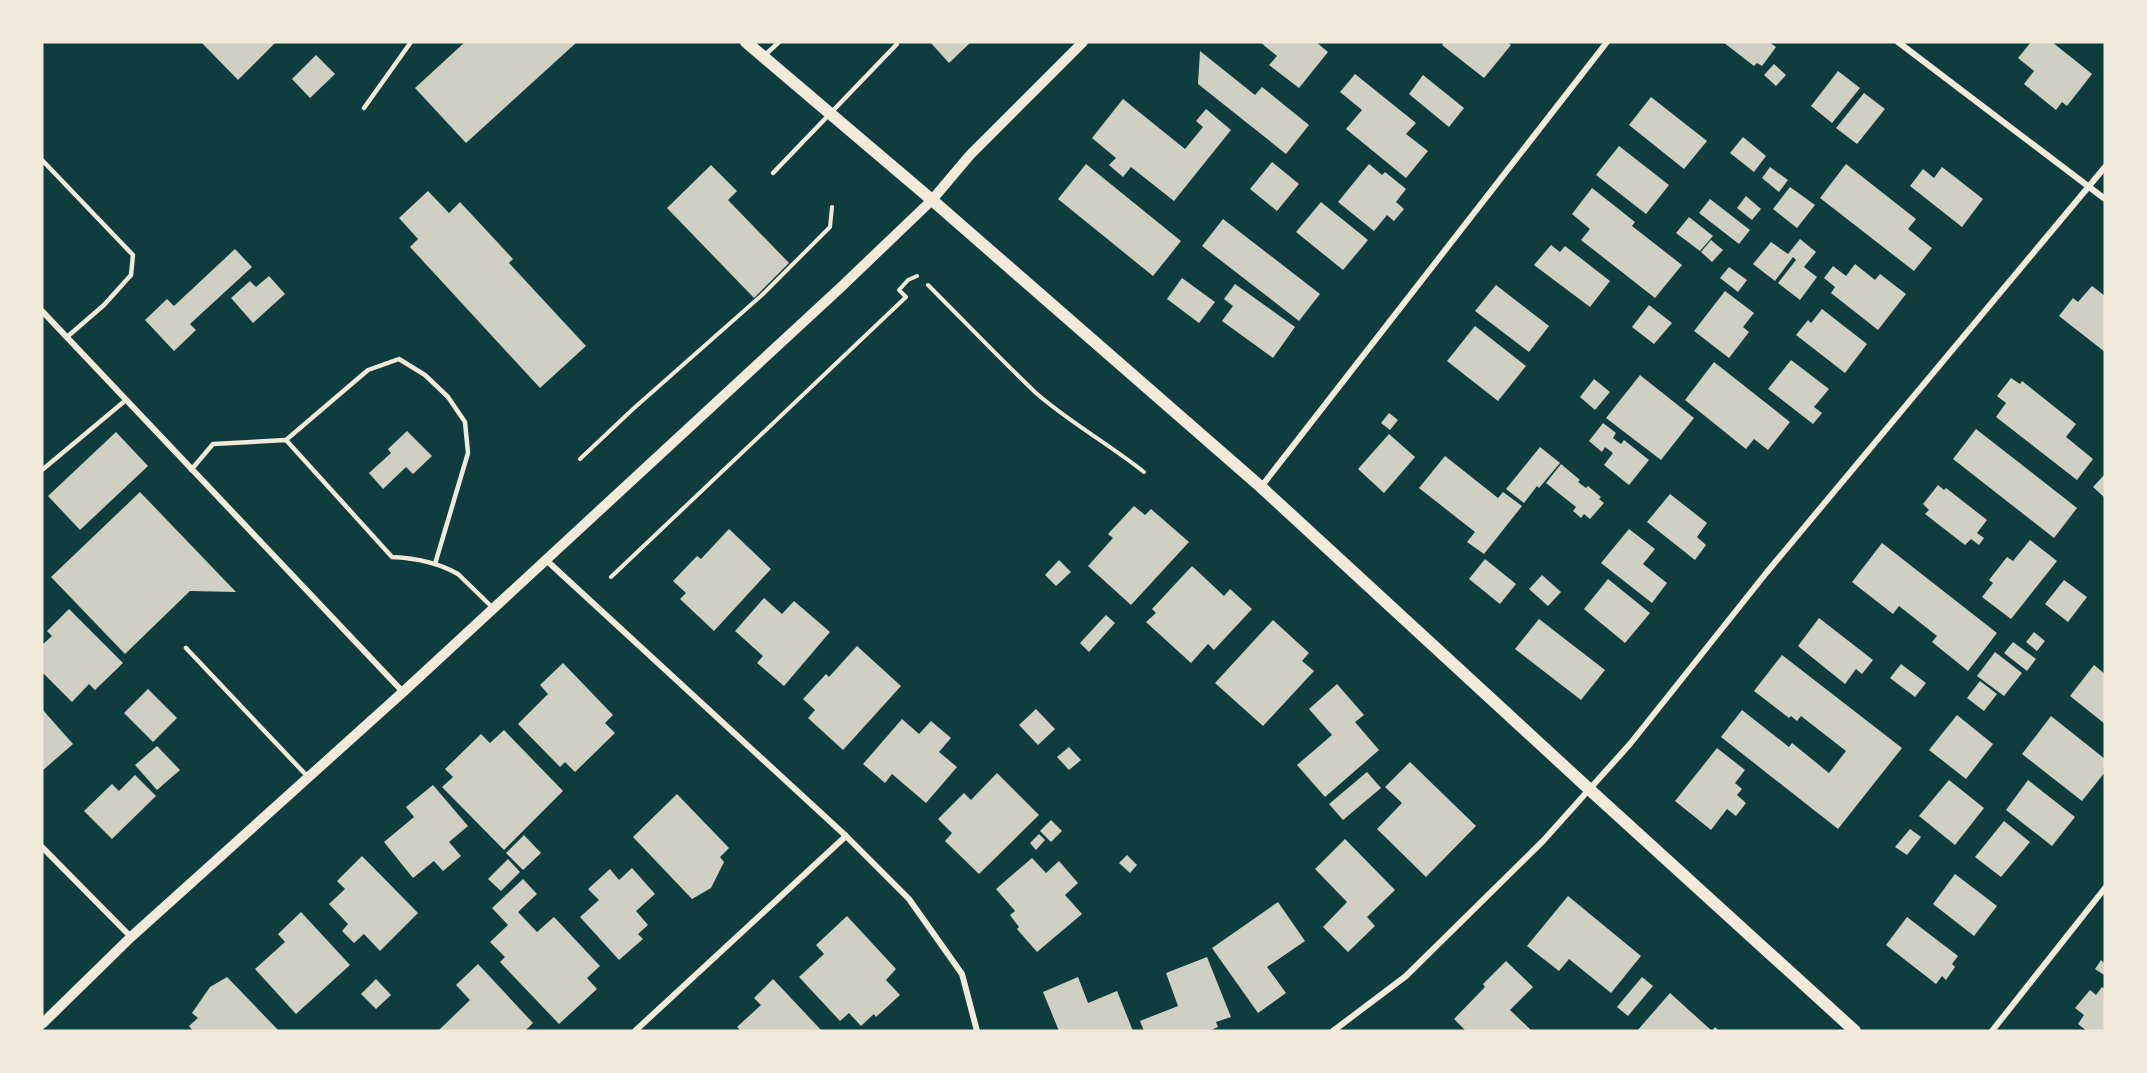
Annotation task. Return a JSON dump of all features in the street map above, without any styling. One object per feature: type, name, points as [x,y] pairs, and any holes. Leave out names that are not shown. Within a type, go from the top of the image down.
[{"type":"main road","points":[[746,42],[932,200],[1261,487],[1855,1031]]},
{"type":"street","points":[[42,1024],[131,937],[403,692],[839,289],[932,200],[970,154],[1083,42]]},
{"type":"street","points":[[1261,487],[1607,42]]},
{"type":"street","points":[[1898,42],[2105,199]]},
{"type":"street","points":[[1333,1031],[1406,976],[1543,841],[1630,744],[1767,572],[2105,167]]},
{"type":"street","points":[[42,311],[403,692]]},
{"type":"street","points":[[545,559],[846,836],[909,899],[962,974],[977,1031]]},
{"type":"street","points":[[636,1031],[846,836]]},
{"type":"street","points":[[42,847],[131,937]]},
{"type":"street","points":[[1992,1031],[2105,888]]},
{"type":"lane","points":[[364,108],[411,42]]},
{"type":"lane","points":[[763,57],[779,42]]},
{"type":"lane","points":[[772,173],[897,44]]},
{"type":"lane","points":[[42,160],[133,255],[131,275],[104,304],[67,337]]},
{"type":"lane","points":[[191,470],[213,444],[286,440],[368,370],[399,359],[425,375],[448,397],[465,422],[468,453],[435,564]]},
{"type":"lane","points":[[42,470],[126,400]]},
{"type":"lane","points":[[286,440],[392,557],[419,558],[458,574],[493,608]]},
{"type":"lane","points":[[186,648],[308,777]]},
{"type":"path","points":[[580,459],[633,409],[762,296],[830,226],[832,207]]},
{"type":"path","points":[[611,577],[906,297],[899,290],[908,280],[917,276]]},
{"type":"path","points":[[928,285],[1036,393],[1144,472]]},
{"type":"building","points":[[201,42],[276,42],[238,80]]},
{"type":"building","points":[[465,42],[577,42],[466,143],[415,88]]},
{"type":"building","points":[[930,42],[971,42],[949,63]]},
{"type":"building","points":[[1260,42],[1316,42],[1328,52],[1299,88],[1269,65],[1277,56]]},
{"type":"building","points":[[1444,42],[1507,42],[1511,45],[1484,78],[1442,45]]},
{"type":"building","points":[[1723,42],[1769,42],[1776,47],[1762,66],[1757,63],[1754,66]]},
{"type":"building","points":[[2031,42],[2052,42],[2092,74],[2067,106],[2062,102],[2056,110],[2024,84],[2034,71],[2018,58]]},
{"type":"building","points":[[1200,51],[1255,95],[1262,87],[1309,125],[1286,154],[1198,84]]},
{"type":"building","points":[[316,55],[335,74],[310,98],[292,79]]},
{"type":"building","points":[[1774,64],[1786,75],[1776,86],[1764,75]]},
{"type":"building","points":[[1838,71],[1860,88],[1832,123],[1811,106]]},
{"type":"building","points":[[1355,74],[1416,123],[1406,134],[1428,151],[1406,178],[1346,129],[1362,110],[1340,92]]},
{"type":"building","points":[[1423,75],[1464,108],[1449,127],[1409,94]]},
{"type":"building","points":[[1864,93],[1885,109],[1857,144],[1836,128]]},
{"type":"building","points":[[1651,97],[1707,141],[1684,169],[1629,125]]},
{"type":"building","points":[[1123,99],[1185,149],[1203,127],[1196,121],[1206,109],[1231,130],[1174,201],[1131,167],[1123,177],[1109,165],[1116,158],[1092,138]]},
{"type":"building","points":[[1743,137],[1766,156],[1754,172],[1730,153]]},
{"type":"building","points":[[1619,146],[1669,185],[1646,214],[1596,175]]},
{"type":"building","points":[[1272,162],[1299,184],[1277,211],[1250,189]]},
{"type":"building","points":[[1086,164],[1181,241],[1153,276],[1058,199]]},
{"type":"building","points":[[1369,164],[1382,175],[1385,172],[1406,189],[1396,202],[1404,209],[1394,221],[1387,215],[1374,231],[1338,202]]},
{"type":"building","points":[[1846,164],[1916,219],[1908,229],[1932,248],[1914,271],[1820,198]]},
{"type":"building","points":[[711,165],[737,191],[728,200],[789,263],[754,298],[667,208]]},
{"type":"building","points":[[1770,167],[1788,180],[1779,192],[1762,178]]},
{"type":"building","points":[[1942,167],[1983,199],[1962,227],[1910,186],[1923,169],[1934,178]]},
{"type":"building","points":[[1790,187],[1815,205],[1797,228],[1773,209]]},
{"type":"building","points":[[1592,188],[1635,222],[1632,226],[1682,265],[1655,298],[1581,240],[1590,229],[1572,214]]},
{"type":"building","points":[[428,191],[449,213],[460,202],[513,259],[509,263],[586,346],[540,388],[410,247],[418,239],[399,218]]},
{"type":"building","points":[[1746,196],[1761,209],[1752,220],[1737,208]]},
{"type":"building","points":[[1710,199],[1750,230],[1739,244],[1699,213]]},
{"type":"building","points":[[1321,202],[1368,240],[1343,270],[1296,232]]},
{"type":"building","points":[[1689,217],[1713,236],[1700,251],[1676,233]]},
{"type":"building","points":[[1223,219],[1320,294],[1299,321],[1202,246]]},
{"type":"building","points":[[1800,239],[1816,252],[1804,267],[1817,277],[1800,300],[1778,283],[1796,260],[1793,257],[1775,281],[1753,264],[1771,242],[1788,254]]},
{"type":"building","points":[[1711,240],[1723,250],[1712,262],[1701,252]]},
{"type":"building","points":[[1551,245],[1560,252],[1565,246],[1610,281],[1590,307],[1534,265]]},
{"type":"building","points":[[235,249],[252,267],[190,324],[196,330],[174,351],[145,320],[167,299],[174,306]]},
{"type":"building","points":[[1855,264],[1875,280],[1880,274],[1906,294],[1878,330],[1831,293],[1835,287],[1824,278],[1833,266],[1846,276]]},
{"type":"building","points":[[1729,267],[1747,280],[1738,292],[1720,278]]},
{"type":"building","points":[[269,276],[285,294],[253,323],[231,298],[250,281],[256,287]]},
{"type":"building","points":[[1182,278],[1215,302],[1199,323],[1167,299]]},
{"type":"building","points":[[1235,284],[1295,327],[1273,358],[1222,321],[1233,306],[1224,299]]},
{"type":"building","points":[[1496,285],[1549,326],[1529,352],[1475,311]]},
{"type":"building","points":[[2092,286],[2105,296],[2105,352],[2059,316],[2073,298],[2078,302]]},
{"type":"building","points":[[1725,291],[1754,313],[1743,327],[1749,332],[1729,358],[1694,331]]},
{"type":"building","points":[[1649,305],[1672,323],[1654,344],[1632,327]]},
{"type":"building","points":[[1822,309],[1867,344],[1845,373],[1796,335],[1808,320],[1811,323]]},
{"type":"building","points":[[1475,326],[1526,366],[1498,401],[1447,361]]},
{"type":"building","points":[[1791,360],[1829,389],[1814,407],[1822,413],[1813,424],[1768,389]]},
{"type":"building","points":[[1714,362],[1790,422],[1768,450],[1754,439],[1746,449],[1685,400]]},
{"type":"building","points":[[1640,375],[1694,418],[1661,460],[1606,418]]},
{"type":"building","points":[[2011,378],[2020,384],[2022,381],[2076,424],[2066,437],[2093,459],[2077,480],[1996,417],[2006,403],[1997,396]]},
{"type":"building","points":[[1594,379],[1610,392],[1595,410],[1580,397]]},
{"type":"building","points":[[1389,413],[1398,420],[1390,430],[1381,423]]},
{"type":"building","points":[[1603,423],[1616,433],[1613,438],[1621,444],[1624,440],[1649,460],[1629,485],[1604,465],[1613,453],[1605,447],[1602,452],[1589,441]]},
{"type":"building","points":[[1976,429],[2077,508],[2054,538],[1953,459]]},
{"type":"building","points":[[407,431],[432,456],[413,474],[406,467],[383,489],[369,473],[391,453],[388,449]]},
{"type":"building","points":[[116,432],[148,466],[80,530],[48,496]]},
{"type":"building","points":[[1389,434],[1415,457],[1384,493],[1358,469]]},
{"type":"building","points":[[1540,447],[1560,463],[1524,503],[1506,489]]},
{"type":"building","points":[[1445,456],[1498,498],[1503,492],[1522,506],[1484,554],[1467,542],[1475,532],[1419,488]]},
{"type":"building","points":[[1561,464],[1580,480],[1578,482],[1586,488],[1588,486],[1601,497],[1599,499],[1604,503],[1590,519],[1584,514],[1581,518],[1573,511],[1576,507],[1546,483]]},
{"type":"building","points":[[2105,474],[2105,498],[2093,487]]},
{"type":"building","points":[[1938,485],[1944,490],[1946,488],[1987,520],[1977,533],[1984,538],[1979,545],[1971,539],[1965,545],[1925,514],[1929,510],[1923,504]]},
{"type":"building","points":[[140,492],[236,592],[190,591],[125,654],[51,577]]},
{"type":"building","points":[[1670,494],[1707,523],[1697,537],[1706,545],[1695,560],[1647,522]]},
{"type":"building","points":[[1134,506],[1145,515],[1151,509],[1189,542],[1131,605],[1088,566],[1113,538],[1108,534]]},
{"type":"building","points":[[729,529],[771,569],[714,631],[680,599],[686,593],[673,581],[697,556],[701,559]]},
{"type":"building","points":[[1629,529],[1655,549],[1643,564],[1667,583],[1652,603],[1601,563]]},
{"type":"building","points":[[2030,540],[2057,561],[2011,619],[1982,597],[1993,583],[1989,580],[2007,557],[2013,561]]},
{"type":"building","points":[[1882,543],[1997,633],[1968,671],[1932,642],[1937,636],[1899,606],[1893,614],[1852,582]]},
{"type":"building","points":[[1485,559],[1516,584],[1500,604],[1469,579]]},
{"type":"building","points":[[1059,560],[1071,572],[1056,586],[1045,575]]},
{"type":"building","points":[[1192,566],[1224,596],[1230,589],[1252,609],[1214,650],[1208,644],[1191,663],[1146,622],[1156,613],[1152,609]]},
{"type":"building","points":[[1542,575],[1561,592],[1548,606],[1529,589]]},
{"type":"building","points":[[1608,579],[1650,613],[1625,643],[1584,609]]},
{"type":"building","points":[[2064,580],[2087,597],[2068,622],[2045,604]]},
{"type":"building","points":[[764,598],[782,614],[794,601],[830,632],[784,686],[757,663],[763,656],[735,631]]},
{"type":"building","points":[[69,609],[123,663],[95,690],[89,684],[72,702],[42,672],[42,645],[52,636],[47,631]]},
{"type":"building","points":[[1106,615],[1115,623],[1089,652],[1080,643]]},
{"type":"building","points":[[1819,618],[1873,660],[1862,674],[1856,669],[1845,684],[1798,646]]},
{"type":"building","points":[[1539,619],[1605,670],[1581,700],[1515,649]]},
{"type":"building","points":[[1273,620],[1309,653],[1302,661],[1314,671],[1263,726],[1215,683]]},
{"type":"building","points":[[2034,632],[2045,641],[2037,651],[2026,642]]},
{"type":"building","points":[[2013,642],[2036,659],[2027,671],[2004,653]]},
{"type":"building","points":[[857,646],[901,686],[843,750],[808,718],[815,710],[803,699],[826,674],[829,677]]},
{"type":"building","points":[[1995,652],[2022,673],[2004,696],[1977,676]]},
{"type":"building","points":[[1782,655],[1902,748],[1838,829],[1721,737],[1742,710],[1789,747],[1792,743],[1829,773],[1846,751],[1801,716],[1797,721],[1791,716],[1789,718],[1754,691]]},
{"type":"building","points":[[563,663],[613,715],[605,723],[615,733],[575,772],[565,762],[560,767],[518,724],[548,694],[540,685]]},
{"type":"building","points":[[1901,664],[1926,683],[1915,697],[1890,678]]},
{"type":"building","points":[[2094,665],[2105,674],[2105,724],[2070,696]]},
{"type":"building","points":[[1980,681],[1997,694],[1984,711],[1967,698]]},
{"type":"building","points":[[1337,684],[1364,715],[1355,722],[1379,750],[1325,797],[1297,765],[1332,735],[1309,709]]},
{"type":"building","points":[[148,689],[177,718],[153,742],[124,713]]},
{"type":"building","points":[[42,709],[73,744],[42,771]]},
{"type":"building","points":[[1036,709],[1055,729],[1038,745],[1019,725]]},
{"type":"building","points":[[1957,715],[1993,744],[1966,779],[1929,750]]},
{"type":"building","points":[[2051,716],[2105,759],[2105,772],[2082,801],[2022,754]]},
{"type":"building","points":[[902,719],[919,734],[931,721],[951,738],[939,752],[957,767],[926,803],[892,774],[885,783],[863,764]]},
{"type":"building","points":[[504,730],[563,791],[504,850],[442,787],[453,777],[445,769],[481,734],[490,743]]},
{"type":"building","points":[[157,746],[180,770],[157,790],[135,765]]},
{"type":"building","points":[[1069,747],[1081,760],[1069,770],[1057,757]]},
{"type":"building","points":[[1717,748],[1745,770],[1735,783],[1742,789],[1737,795],[1746,803],[1736,816],[1727,809],[1711,830],[1675,801]]},
{"type":"building","points":[[1410,762],[1476,826],[1426,877],[1377,829],[1402,803],[1385,787]]},
{"type":"building","points":[[1367,772],[1381,788],[1343,820],[1329,804]]},
{"type":"building","points":[[997,773],[1039,815],[979,874],[945,841],[952,833],[938,819],[964,793],[971,800]]},
{"type":"building","points":[[135,775],[156,796],[112,839],[84,811],[112,784],[119,791]]},
{"type":"building","points":[[1949,780],[1984,808],[1955,845],[1919,816]]},
{"type":"building","points":[[2028,780],[2075,817],[2052,846],[2006,810]]},
{"type":"building","points":[[433,785],[468,826],[449,842],[461,856],[443,871],[434,861],[413,878],[384,842],[414,817],[406,807]]},
{"type":"building","points":[[677,794],[729,848],[720,857],[724,862],[711,888],[692,899],[633,837]]},
{"type":"building","points":[[1051,820],[1062,831],[1051,842],[1040,831]]},
{"type":"building","points":[[2004,821],[2030,842],[2001,877],[1975,857]]},
{"type":"building","points":[[1910,829],[1921,837],[1907,855],[1895,847]]},
{"type":"building","points":[[1039,834],[1045,840],[1036,850],[1030,843]]},
{"type":"building","points":[[524,835],[541,853],[523,870],[506,853]]},
{"type":"building","points":[[1345,839],[1395,890],[1367,917],[1375,926],[1348,952],[1323,927],[1347,902],[1315,869]]},
{"type":"building","points":[[1127,855],[1137,865],[1130,873],[1119,863]]},
{"type":"building","points":[[362,856],[418,913],[380,951],[364,934],[354,943],[342,931],[348,924],[329,904],[345,889],[337,881]]},
{"type":"building","points":[[1032,858],[1046,873],[1059,861],[1078,883],[1065,895],[1082,914],[1037,952],[1017,929],[1019,927],[1010,915],[1015,911],[996,889]]},
{"type":"building","points":[[508,859],[520,872],[501,891],[488,879]]},
{"type":"building","points":[[632,868],[655,894],[636,911],[648,925],[638,934],[643,939],[619,960],[580,917],[599,900],[588,889],[610,869],[619,880]]},
{"type":"building","points":[[1955,874],[1997,906],[1974,936],[1933,904]]},
{"type":"building","points":[[523,879],[537,894],[518,912],[537,932],[554,917],[600,966],[587,978],[597,989],[559,1024],[500,962],[505,957],[490,942],[508,925],[492,908]]},
{"type":"building","points":[[1568,896],[1641,956],[1611,993],[1569,959],[1559,971],[1527,946]]},
{"type":"building","points":[[1278,902],[1305,941],[1267,967],[1286,993],[1258,1013],[1212,948]]},
{"type":"building","points":[[301,912],[350,965],[296,1014],[255,969],[285,942],[278,934]]},
{"type":"building","points":[[847,916],[896,969],[886,980],[900,995],[876,1017],[874,1014],[861,1026],[849,1013],[840,1021],[799,977],[824,954],[816,945]]},
{"type":"building","points":[[1907,917],[1958,956],[1952,964],[1955,967],[1946,980],[1942,976],[1936,984],[1886,945]]},
{"type":"building","points":[[1207,957],[1231,1017],[1216,1022],[1218,1027],[1209,1031],[1144,1031],[1140,1021],[1178,1006],[1166,973]]},
{"type":"building","points":[[2101,960],[2105,964],[2104,975],[2095,969]]},
{"type":"building","points":[[1506,961],[1533,987],[1510,1010],[1532,1031],[1466,1031],[1454,1019]]},
{"type":"building","points":[[478,964],[533,1023],[525,1031],[439,1030],[470,1000],[456,985]]},
{"type":"building","points":[[227,977],[279,1031],[193,1031],[189,1026],[198,1018],[192,1013],[210,987]]},
{"type":"building","points":[[1078,977],[1088,1003],[1117,991],[1133,1031],[1059,1031],[1043,992]]},
{"type":"building","points":[[1642,977],[1653,986],[1628,1016],[1617,1007]]},
{"type":"building","points":[[376,979],[391,995],[376,1009],[361,994]]},
{"type":"building","points":[[773,979],[822,1031],[741,1031],[737,1027],[761,1005],[754,998]]},
{"type":"building","points":[[2102,987],[2105,989],[2105,1031],[2087,1031],[2078,1024],[2084,1015],[2075,1008],[2090,990],[2096,995]]},
{"type":"building","points":[[1670,993],[1712,1031],[1637,1031]]}]
